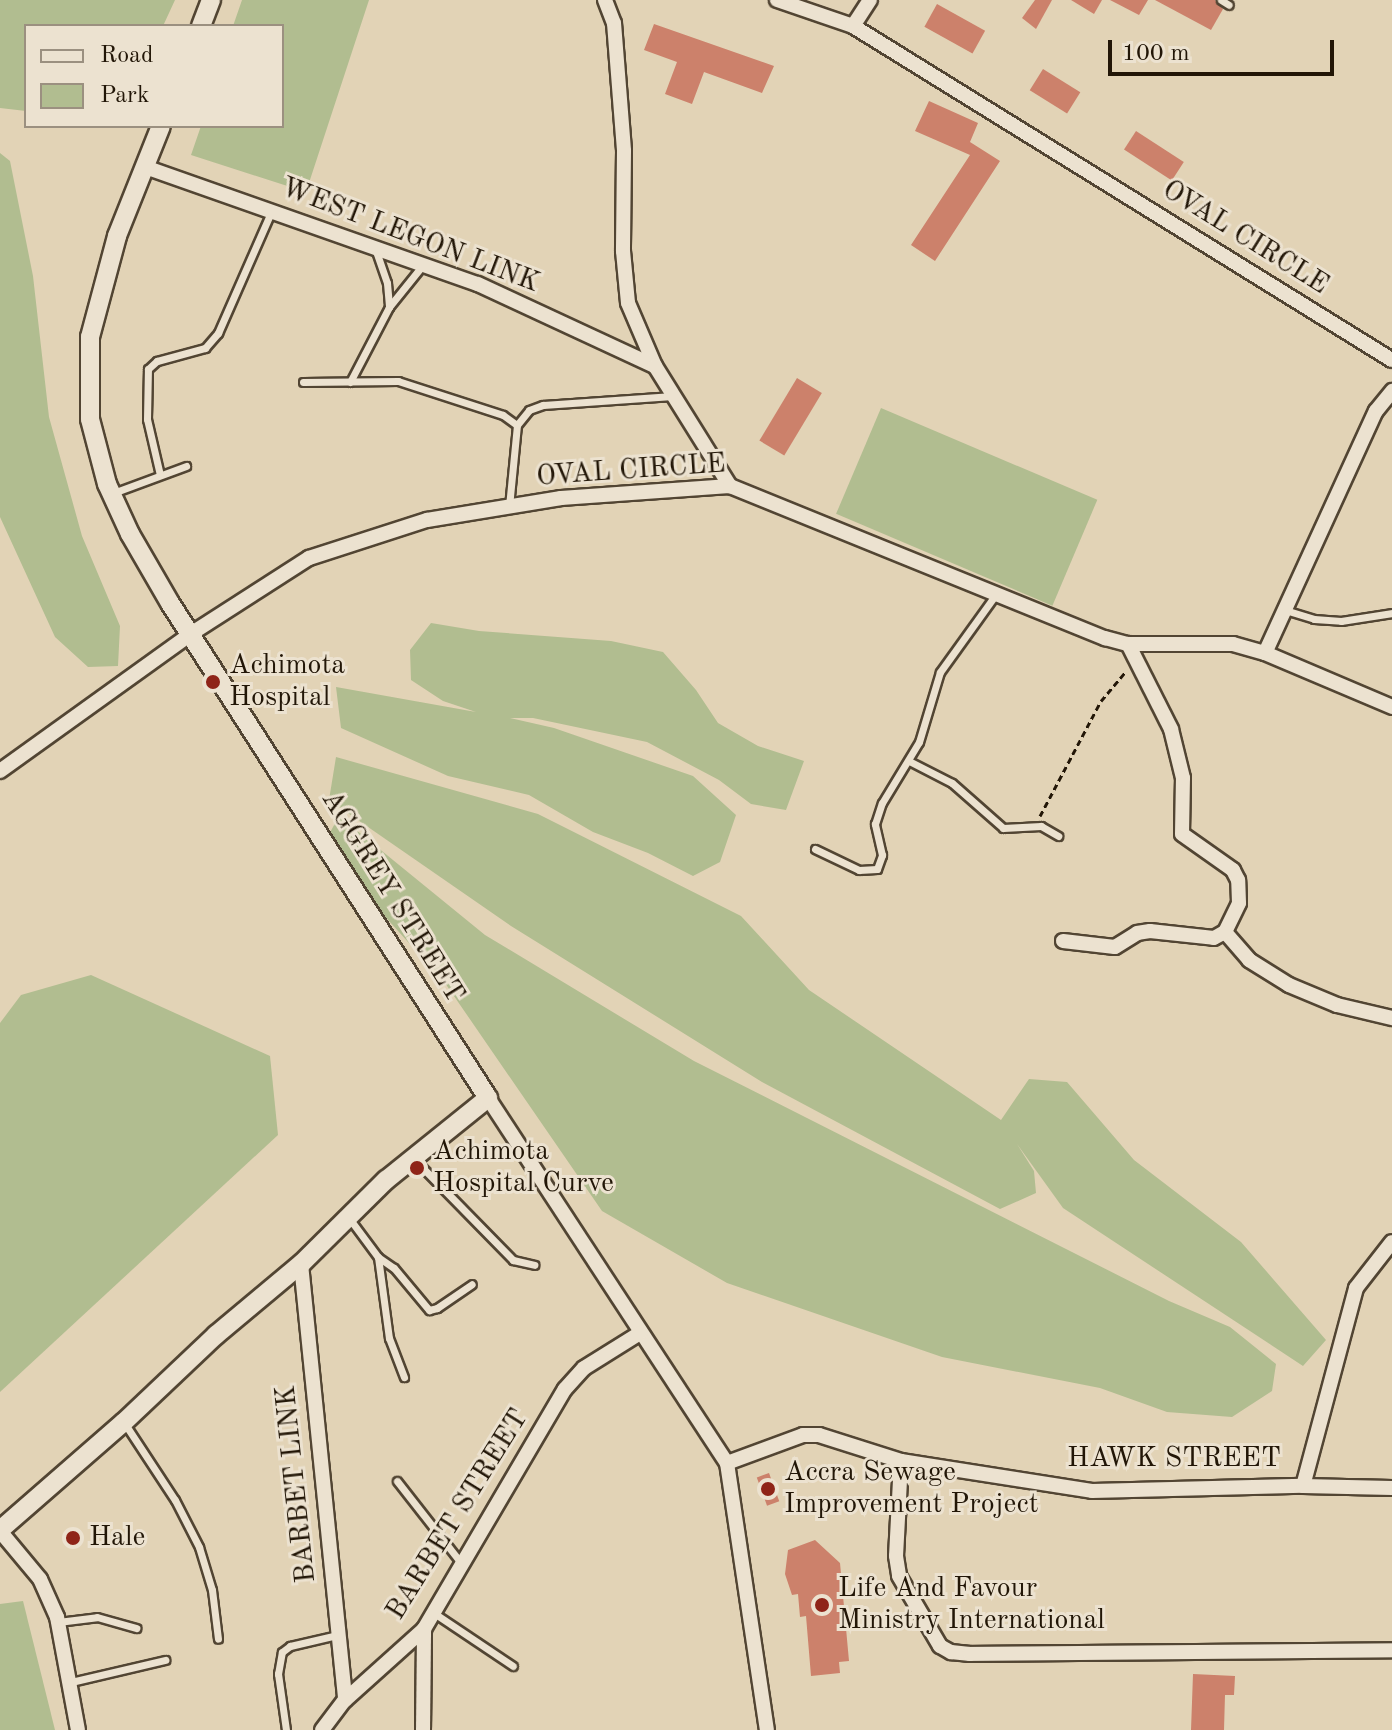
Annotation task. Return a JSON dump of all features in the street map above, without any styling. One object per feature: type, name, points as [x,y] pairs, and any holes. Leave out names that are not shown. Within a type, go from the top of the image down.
[{"type":"main road","points":[[202,24],[211,0]]},
{"type":"main road","name":"AGGREY STREET","points":[[160,128],[117,236],[94,309],[90,337],[90,419],[111,493],[149,568],[488,1098]]},
{"type":"main road","points":[[0,1530],[124,1422],[216,1335],[301,1264],[386,1180],[488,1098]]},
{"type":"street","points":[[605,0],[614,23],[623,137],[623,251],[628,303],[655,366],[730,486]]},
{"type":"street","name":"OVAL CIRCLE","points":[[777,0],[853,26],[1392,360]]},
{"type":"street","points":[[853,26],[870,0]]},
{"type":"street","name":"WEST LEGON LINK","points":[[145,167],[478,284],[655,366]]},
{"type":"street","points":[[1265,653],[1376,411],[1392,391]]},
{"type":"street","name":"OVAL CIRCLE","points":[[0,771],[192,633],[309,558],[427,520],[561,498],[730,486],[1074,627],[1128,644],[1233,644],[1265,653],[1392,707]]},
{"type":"street","points":[[1063,941],[1110,947],[1142,931],[1214,938],[1225,932],[1239,903],[1238,880],[1222,858],[1182,834],[1183,778],[1171,729],[1128,644]]},
{"type":"street","points":[[1225,932],[1249,960],[1289,985],[1337,1005],[1392,1018]]},
{"type":"street","points":[[488,1098],[727,1463],[767,1730]]},
{"type":"street","points":[[1303,1486],[1356,1288],[1392,1242]]},
{"type":"street","name":"BARBET LINK","points":[[301,1264],[345,1700]]},
{"type":"street","name":"BARBET STREET","points":[[322,1730],[345,1700],[424,1629],[565,1389],[584,1368],[640,1333]]},
{"type":"street","name":"HAWK STREET","points":[[727,1463],[803,1435],[819,1435],[901,1461],[1092,1491],[1303,1486],[1392,1488]]},
{"type":"street","points":[[901,1461],[896,1556],[899,1576],[940,1646],[951,1652],[1392,1650]]},
{"type":"street","points":[[0,1530],[40,1579],[58,1622],[78,1730]]},
{"type":"street","points":[[423,1730],[424,1629]]},
{"type":"lane","points":[[160,475],[147,419],[148,369],[157,361],[205,348],[218,333],[271,212]]},
{"type":"lane","points":[[375,248],[387,283],[389,307]]},
{"type":"lane","points":[[350,382],[389,307],[423,265]]},
{"type":"lane","points":[[303,382],[398,381],[503,415],[517,425]]},
{"type":"lane","points":[[509,507],[517,425],[529,410],[543,405],[675,396]]},
{"type":"lane","points":[[111,493],[186,466]]},
{"type":"lane","points":[[815,849],[859,870],[877,869],[882,855],[875,824],[882,803],[919,742],[940,672],[997,593]]},
{"type":"lane","points":[[1285,610],[1314,619],[1341,621],[1392,613]]},
{"type":"lane","points":[[909,761],[952,783],[1003,828],[1036,825],[1058,836]]},
{"type":"lane","points":[[413,1157],[513,1260],[534,1265]]},
{"type":"lane","points":[[349,1218],[378,1257],[394,1268],[429,1310],[437,1308],[472,1284]]},
{"type":"lane","points":[[378,1257],[389,1338],[404,1377]]},
{"type":"lane","points":[[124,1422],[175,1500],[199,1547],[212,1590],[218,1639]]},
{"type":"lane","points":[[397,1481],[462,1565]]},
{"type":"lane","points":[[432,1612],[513,1666]]},
{"type":"lane","points":[[58,1622],[97,1617],[136,1628]]},
{"type":"lane","points":[[286,1730],[278,1674],[282,1652],[290,1646],[339,1635]]},
{"type":"lane","points":[[71,1682],[165,1660]]},
{"type":"path","points":[[1036,825],[1101,701],[1116,679],[1137,662]]},
{"type":"green space","points":[[0,0],[175,0],[164,24],[24,24],[24,111],[0,108]]},
{"type":"green space","points":[[242,0],[369,0],[306,192],[191,155],[200,128],[284,128],[284,24],[234,24]]},
{"type":"green space","points":[[0,153],[10,161],[33,276],[49,417],[82,536],[120,626],[118,666],[88,667],[55,637],[0,517]]},
{"type":"green space","points":[[881,408],[1097,500],[1052,606],[836,514]]},
{"type":"green space","points":[[431,623],[479,631],[611,641],[663,652],[696,690],[718,723],[758,746],[804,761],[786,810],[751,804],[719,780],[647,742],[533,718],[510,718],[554,728],[693,776],[736,815],[720,862],[693,876],[648,853],[593,832],[529,795],[448,776],[341,728],[336,687],[476,712],[443,701],[411,680],[410,650]]},
{"type":"green space","points":[[336,757],[538,814],[741,916],[809,990],[1001,1120],[1029,1079],[1067,1082],[1134,1160],[1241,1242],[1326,1340],[1303,1366],[1063,1208],[1017,1144],[1034,1171],[1036,1193],[1000,1209],[762,1082],[511,926],[329,800]]},
{"type":"green space","points":[[339,816],[485,935],[694,1061],[1169,1301],[1230,1327],[1276,1364],[1272,1391],[1232,1417],[1167,1412],[1100,1388],[942,1357],[727,1283],[602,1211],[445,983],[380,911],[327,838]]},
{"type":"green space","points":[[91,975],[270,1056],[278,1135],[0,1392],[0,1023],[21,995]]},
{"type":"green space","points":[[23,1601],[55,1730],[0,1730],[0,1604]]},
{"type":"building","points":[[1035,0],[1052,0],[1036,29],[1022,18]]},
{"type":"building","points":[[1071,0],[1102,0],[1094,14]]},
{"type":"building","points":[[1110,0],[1148,0],[1139,15]]},
{"type":"building","points":[[1155,0],[1215,0],[1223,9],[1211,30]]},
{"type":"building","points":[[937,4],[985,31],[972,53],[924,27]]},
{"type":"building","points":[[654,24],[774,66],[762,93],[704,72],[692,104],[665,94],[677,62],[644,50]]},
{"type":"building","points":[[1043,69],[1080,92],[1067,114],[1030,90]]},
{"type":"building","points":[[929,101],[978,123],[970,142],[1000,161],[935,261],[911,245],[970,155],[915,131]]},
{"type":"building","points":[[1136,131],[1184,162],[1172,180],[1124,149]]},
{"type":"building","points":[[797,378],[822,393],[784,456],[759,441]]},
{"type":"building","name":"Accra Sewage Improvement Project","points":[[769,1473],[779,1501],[767,1506],[757,1477]]},
{"type":"building","name":"Life And Favour Ministry International","points":[[815,1540],[840,1563],[849,1661],[839,1662],[840,1673],[811,1676],[806,1616],[800,1617],[798,1594],[792,1595],[785,1574],[788,1550]]},
{"type":"building","points":[[1193,1674],[1235,1676],[1234,1695],[1225,1695],[1224,1730],[1191,1730]]},
{"type":"place","name":"Achimota Hospital","points":[[213,682]]},
{"type":"place","name":"Achimota Hospital Curve","points":[[417,1168]]},
{"type":"place","name":"Accra Sewage Improvement Project","points":[[768,1489]]},
{"type":"place","name":"Hale","points":[[73,1538]]},
{"type":"place","name":"Life And Favour Ministry International","points":[[822,1605]]}]
